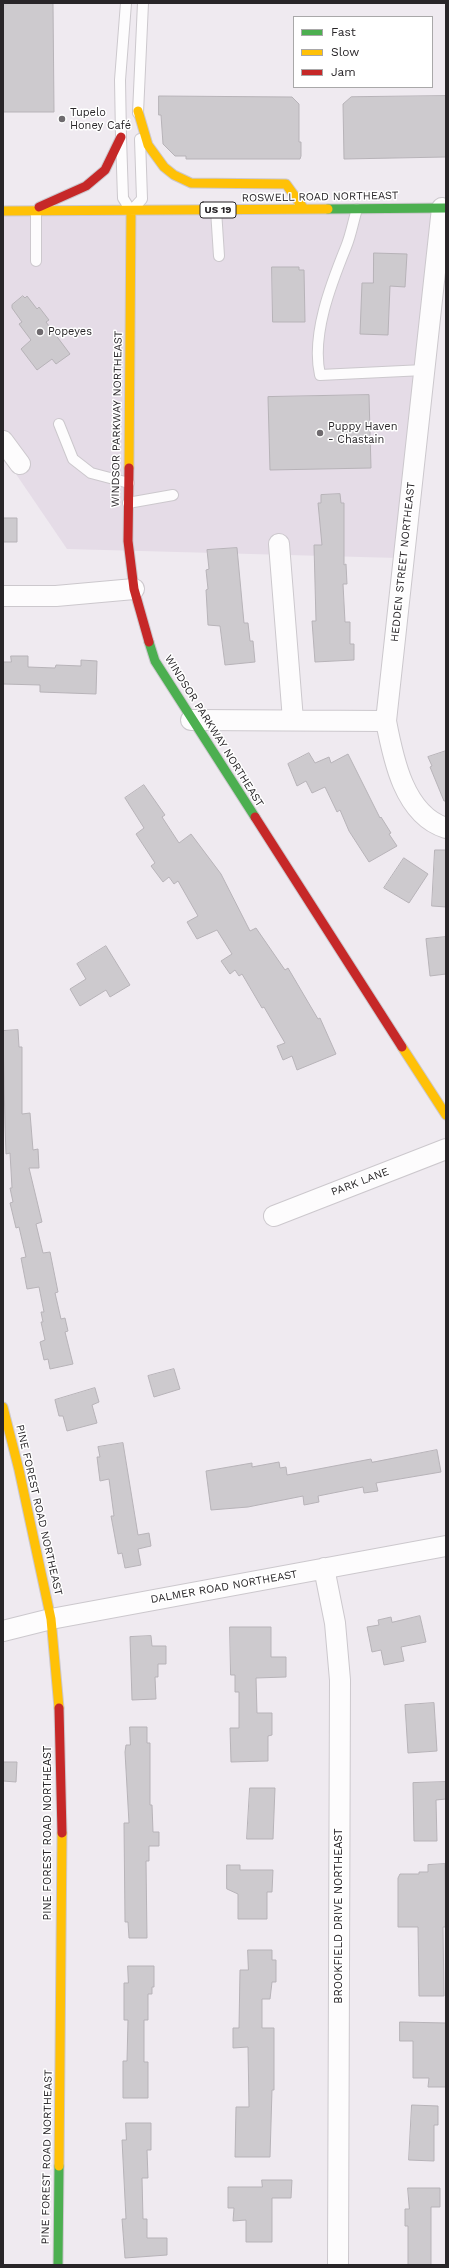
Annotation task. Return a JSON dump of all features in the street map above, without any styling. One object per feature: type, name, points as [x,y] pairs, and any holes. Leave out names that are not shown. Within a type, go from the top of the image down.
[{"type":"street","points":[[138,111],[148,145],[164,167],[174,175],[191,183],[286,184],[304,209]]},
{"type":"street","points":[[33,211],[86,186],[104,170],[121,137]]},
{"type":"street","name":"ROSWELL ROAD NORTHEAST","points":[[3,211],[357,209],[445,207]]},
{"type":"street","name":"HEDDEN STREET NORTHEAST","points":[[445,207],[424,370],[386,721],[392,753],[400,778],[416,806],[429,820],[446,828]]},
{"type":"street","name":"WINDSOR PARKWAY NORTHEAST","points":[[131,211],[128,542],[134,589],[155,661],[191,720],[446,1115]]},
{"type":"street","points":[[3,441],[20,464]]},
{"type":"street","points":[[280,544],[293,720]]},
{"type":"street","points":[[3,596],[56,596],[134,589]]},
{"type":"street","points":[[191,720],[386,721]]},
{"type":"street","name":"PARK LANE","points":[[274,1216],[446,1148]]},
{"type":"street","name":"PINE FOREST ROAD NORTHEAST","points":[[3,1407],[19,1470],[51,1619],[59,1689],[62,1816],[58,2265]]},
{"type":"street","name":"DALMER ROAD NORTHEAST","points":[[3,1631],[51,1619],[446,1546]]},
{"type":"street","name":"BROOKFIELD DRIVE NORTHEAST","points":[[324,1568],[336,1623],[340,1680],[338,2265]]},
{"type":"lane","points":[[126,3],[120,80],[121,137],[123,198],[131,211],[142,199],[138,111],[143,3]]},
{"type":"lane","points":[[357,209],[346,246],[335,272],[324,306],[317,363],[320,375],[424,370]]},
{"type":"lane","points":[[216,210],[219,256]]},
{"type":"lane","points":[[33,211],[36,261]]},
{"type":"lane","points":[[59,424],[73,459],[91,473],[129,483]]},
{"type":"lane","points":[[128,503],[173,495]]},
{"type":"shaded area","points":[[437,207],[398,558],[67,549],[3,455],[3,209]]},
{"type":"building","points":[[3,3],[53,3],[54,112],[3,112]]},
{"type":"building","points":[[159,96],[292,97],[299,104],[299,142],[301,142],[300,159],[186,159],[186,156],[175,156],[163,144],[161,115],[159,115]]},
{"type":"building","points":[[446,96],[446,157],[344,159],[343,104],[351,97]]},
{"type":"building","points":[[374,253],[407,254],[405,287],[390,286],[388,335],[360,334],[362,283],[373,283]]},
{"type":"building","points":[[272,267],[299,267],[299,270],[304,270],[305,322],[273,322]]},
{"type":"building","name":"Popeyes","points":[[23,296],[25,298],[27,296],[37,309],[39,307],[49,320],[46,322],[70,354],[56,364],[52,359],[37,370],[21,349],[31,340],[19,324],[22,322],[12,308],[12,305]]},
{"type":"building","name":"Puppy Haven - Chastain","points":[[369,395],[371,468],[270,470],[268,397]]},
{"type":"building","points":[[340,494],[341,503],[344,503],[344,565],[346,564],[347,584],[343,584],[345,622],[350,622],[350,644],[354,644],[354,660],[315,662],[312,621],[316,621],[314,545],[322,545],[318,503],[321,503],[321,495]]},
{"type":"building","points":[[3,518],[17,518],[17,542],[3,542]]},
{"type":"building","points":[[237,548],[244,623],[248,623],[250,641],[253,641],[255,662],[225,665],[220,626],[208,625],[206,590],[208,589],[206,570],[209,569],[207,550]]},
{"type":"building","points":[[11,656],[28,656],[28,667],[55,668],[56,665],[81,666],[81,660],[97,661],[96,694],[40,692],[40,685],[3,684],[3,662],[11,662]]},
{"type":"building","points":[[446,751],[446,801],[444,801],[430,767],[432,766],[428,757]]},
{"type":"building","points":[[309,753],[315,763],[329,757],[331,763],[348,754],[380,818],[381,817],[391,833],[389,834],[397,846],[369,862],[349,831],[340,810],[337,812],[325,787],[312,793],[306,781],[297,786],[288,764]]},
{"type":"building","points":[[144,785],[165,815],[162,817],[179,843],[191,834],[221,874],[250,931],[256,928],[285,970],[288,968],[318,1019],[320,1018],[336,1054],[297,1070],[292,1056],[283,1060],[277,1046],[285,1043],[264,1007],[262,1008],[242,974],[239,976],[235,970],[230,974],[221,961],[232,954],[217,930],[197,939],[187,922],[198,916],[178,881],[174,884],[169,877],[163,882],[151,866],[155,863],[136,834],[144,828],[125,798]]},
{"type":"building","points":[[435,850],[446,850],[446,907],[432,906]]},
{"type":"building","points":[[404,858],[428,874],[409,903],[384,888]]},
{"type":"building","points":[[446,937],[446,974],[430,976],[426,939]]},
{"type":"building","points":[[106,946],[130,985],[110,997],[106,990],[80,1006],[70,989],[86,979],[77,964]]},
{"type":"building","points":[[18,1030],[19,1047],[22,1047],[22,1114],[30,1113],[33,1150],[38,1149],[39,1168],[29,1168],[42,1222],[36,1224],[43,1253],[50,1252],[58,1292],[55,1293],[61,1319],[65,1318],[68,1331],[65,1332],[73,1364],[50,1369],[48,1359],[44,1360],[40,1342],[45,1340],[41,1322],[43,1322],[41,1312],[44,1312],[39,1287],[27,1289],[21,1258],[26,1257],[19,1227],[16,1228],[10,1203],[13,1202],[10,1188],[12,1188],[10,1153],[6,1154],[3,1031]]},
{"type":"building","points":[[174,1369],[180,1389],[154,1397],[148,1376]]},
{"type":"building","points":[[95,1388],[99,1402],[92,1405],[97,1423],[67,1431],[63,1416],[59,1416],[55,1400]]},
{"type":"building","points":[[123,1443],[138,1535],[149,1533],[151,1546],[138,1549],[141,1565],[125,1568],[122,1553],[118,1554],[111,1516],[114,1516],[109,1479],[100,1481],[97,1457],[100,1457],[98,1447]]},
{"type":"building","points":[[437,1450],[441,1472],[376,1483],[378,1491],[364,1493],[363,1487],[318,1496],[319,1502],[304,1505],[303,1496],[248,1507],[211,1510],[206,1471],[252,1463],[252,1467],[279,1462],[280,1468],[286,1467],[287,1475],[371,1459],[372,1462]]},
{"type":"building","points":[[420,1616],[426,1642],[401,1647],[404,1661],[384,1665],[381,1650],[372,1652],[367,1627],[379,1625],[378,1620],[391,1617],[392,1622]]},
{"type":"building","points":[[230,1627],[271,1627],[271,1657],[286,1657],[286,1677],[256,1678],[257,1713],[272,1713],[272,1735],[268,1736],[268,1761],[231,1762],[230,1728],[239,1728],[239,1692],[235,1692],[235,1675],[231,1675]]},
{"type":"building","points":[[151,1636],[152,1646],[166,1646],[166,1664],[158,1664],[158,1677],[155,1677],[156,1699],[132,1700],[130,1637]]},
{"type":"building","points":[[434,1703],[437,1751],[408,1753],[405,1705]]},
{"type":"building","points":[[130,1727],[147,1727],[147,1743],[150,1743],[150,1805],[152,1805],[153,1832],[159,1832],[159,1846],[149,1846],[149,1861],[146,1861],[147,1938],[129,1938],[128,1922],[125,1922],[124,1823],[129,1823],[125,1752],[126,1745],[130,1745]]},
{"type":"building","points":[[3,1762],[17,1762],[16,1782],[3,1781]]},
{"type":"building","points":[[446,1782],[446,1799],[436,1800],[437,1841],[414,1841],[413,1783]]},
{"type":"building","points":[[250,1788],[275,1788],[273,1839],[247,1839]]},
{"type":"building","points":[[445,1864],[446,1927],[443,1927],[444,1996],[419,1996],[418,1927],[398,1927],[398,1878],[400,1874],[419,1874],[419,1872],[428,1872],[428,1865]]},
{"type":"building","points":[[227,1865],[240,1865],[240,1870],[273,1870],[272,1892],[267,1892],[267,1919],[238,1919],[238,1894],[227,1889]]},
{"type":"building","points":[[248,1950],[272,1950],[272,1960],[276,1960],[276,1982],[272,1982],[270,1999],[262,1999],[262,2028],[274,2028],[274,2090],[272,2090],[270,2157],[235,2157],[236,2107],[249,2107],[248,2047],[233,2048],[233,2028],[239,2028],[240,1970],[248,1970]]},
{"type":"building","points":[[128,1966],[154,1966],[154,1987],[152,1987],[152,1994],[148,1994],[148,2020],[144,2020],[144,2062],[148,2062],[148,2098],[123,2098],[123,2061],[127,2061],[128,2020],[124,2020],[124,1983],[128,1983]]},
{"type":"building","points":[[400,2022],[446,2023],[446,2087],[428,2087],[429,2078],[413,2078],[413,2041],[400,2041]]},
{"type":"building","points":[[412,2105],[438,2106],[438,2125],[434,2125],[434,2161],[409,2160]]},
{"type":"building","points":[[126,2123],[151,2123],[151,2150],[147,2150],[148,2178],[142,2178],[143,2219],[147,2219],[147,2238],[167,2238],[167,2255],[125,2258],[122,2219],[126,2219],[122,2140],[126,2140]]},
{"type":"building","points":[[262,2180],[292,2180],[291,2198],[272,2198],[272,2242],[246,2242],[246,2220],[233,2221],[234,2208],[228,2208],[228,2187],[262,2187]]},
{"type":"building","points":[[408,2188],[440,2188],[440,2207],[431,2207],[431,2265],[408,2265],[408,2226],[405,2226],[405,2209],[409,2209]]},
{"type":"traffic: fast","points":[[328,209],[446,208]]},
{"type":"traffic: fast","points":[[149,642],[155,661],[255,817]]},
{"type":"traffic: fast","points":[[58,2265],[59,2166]]},
{"type":"traffic: slow","points":[[138,111],[148,145],[164,167],[174,175],[191,183],[286,184],[304,209]]},
{"type":"traffic: slow","points":[[3,211],[328,209]]},
{"type":"traffic: slow","points":[[129,468],[131,211]]},
{"type":"traffic: slow","points":[[402,1047],[446,1115]]},
{"type":"traffic: slow","points":[[3,1407],[19,1470],[51,1619],[59,1708]]},
{"type":"traffic: slow","points":[[59,2166],[62,1833]]},
{"type":"traffic: jam","points":[[39,207],[86,186],[105,170],[121,137]]},
{"type":"traffic: jam","points":[[129,468],[128,541],[134,589],[149,642]]},
{"type":"traffic: jam","points":[[255,817],[402,1047]]},
{"type":"traffic: jam","points":[[59,1708],[62,1833]]},
{"type":"place","name":"Tupelo Honey Café","points":[[62,119]]},
{"type":"place","name":"Popeyes","points":[[40,332]]},
{"type":"place","name":"Puppy Haven - Chastain","points":[[320,433]]}]
